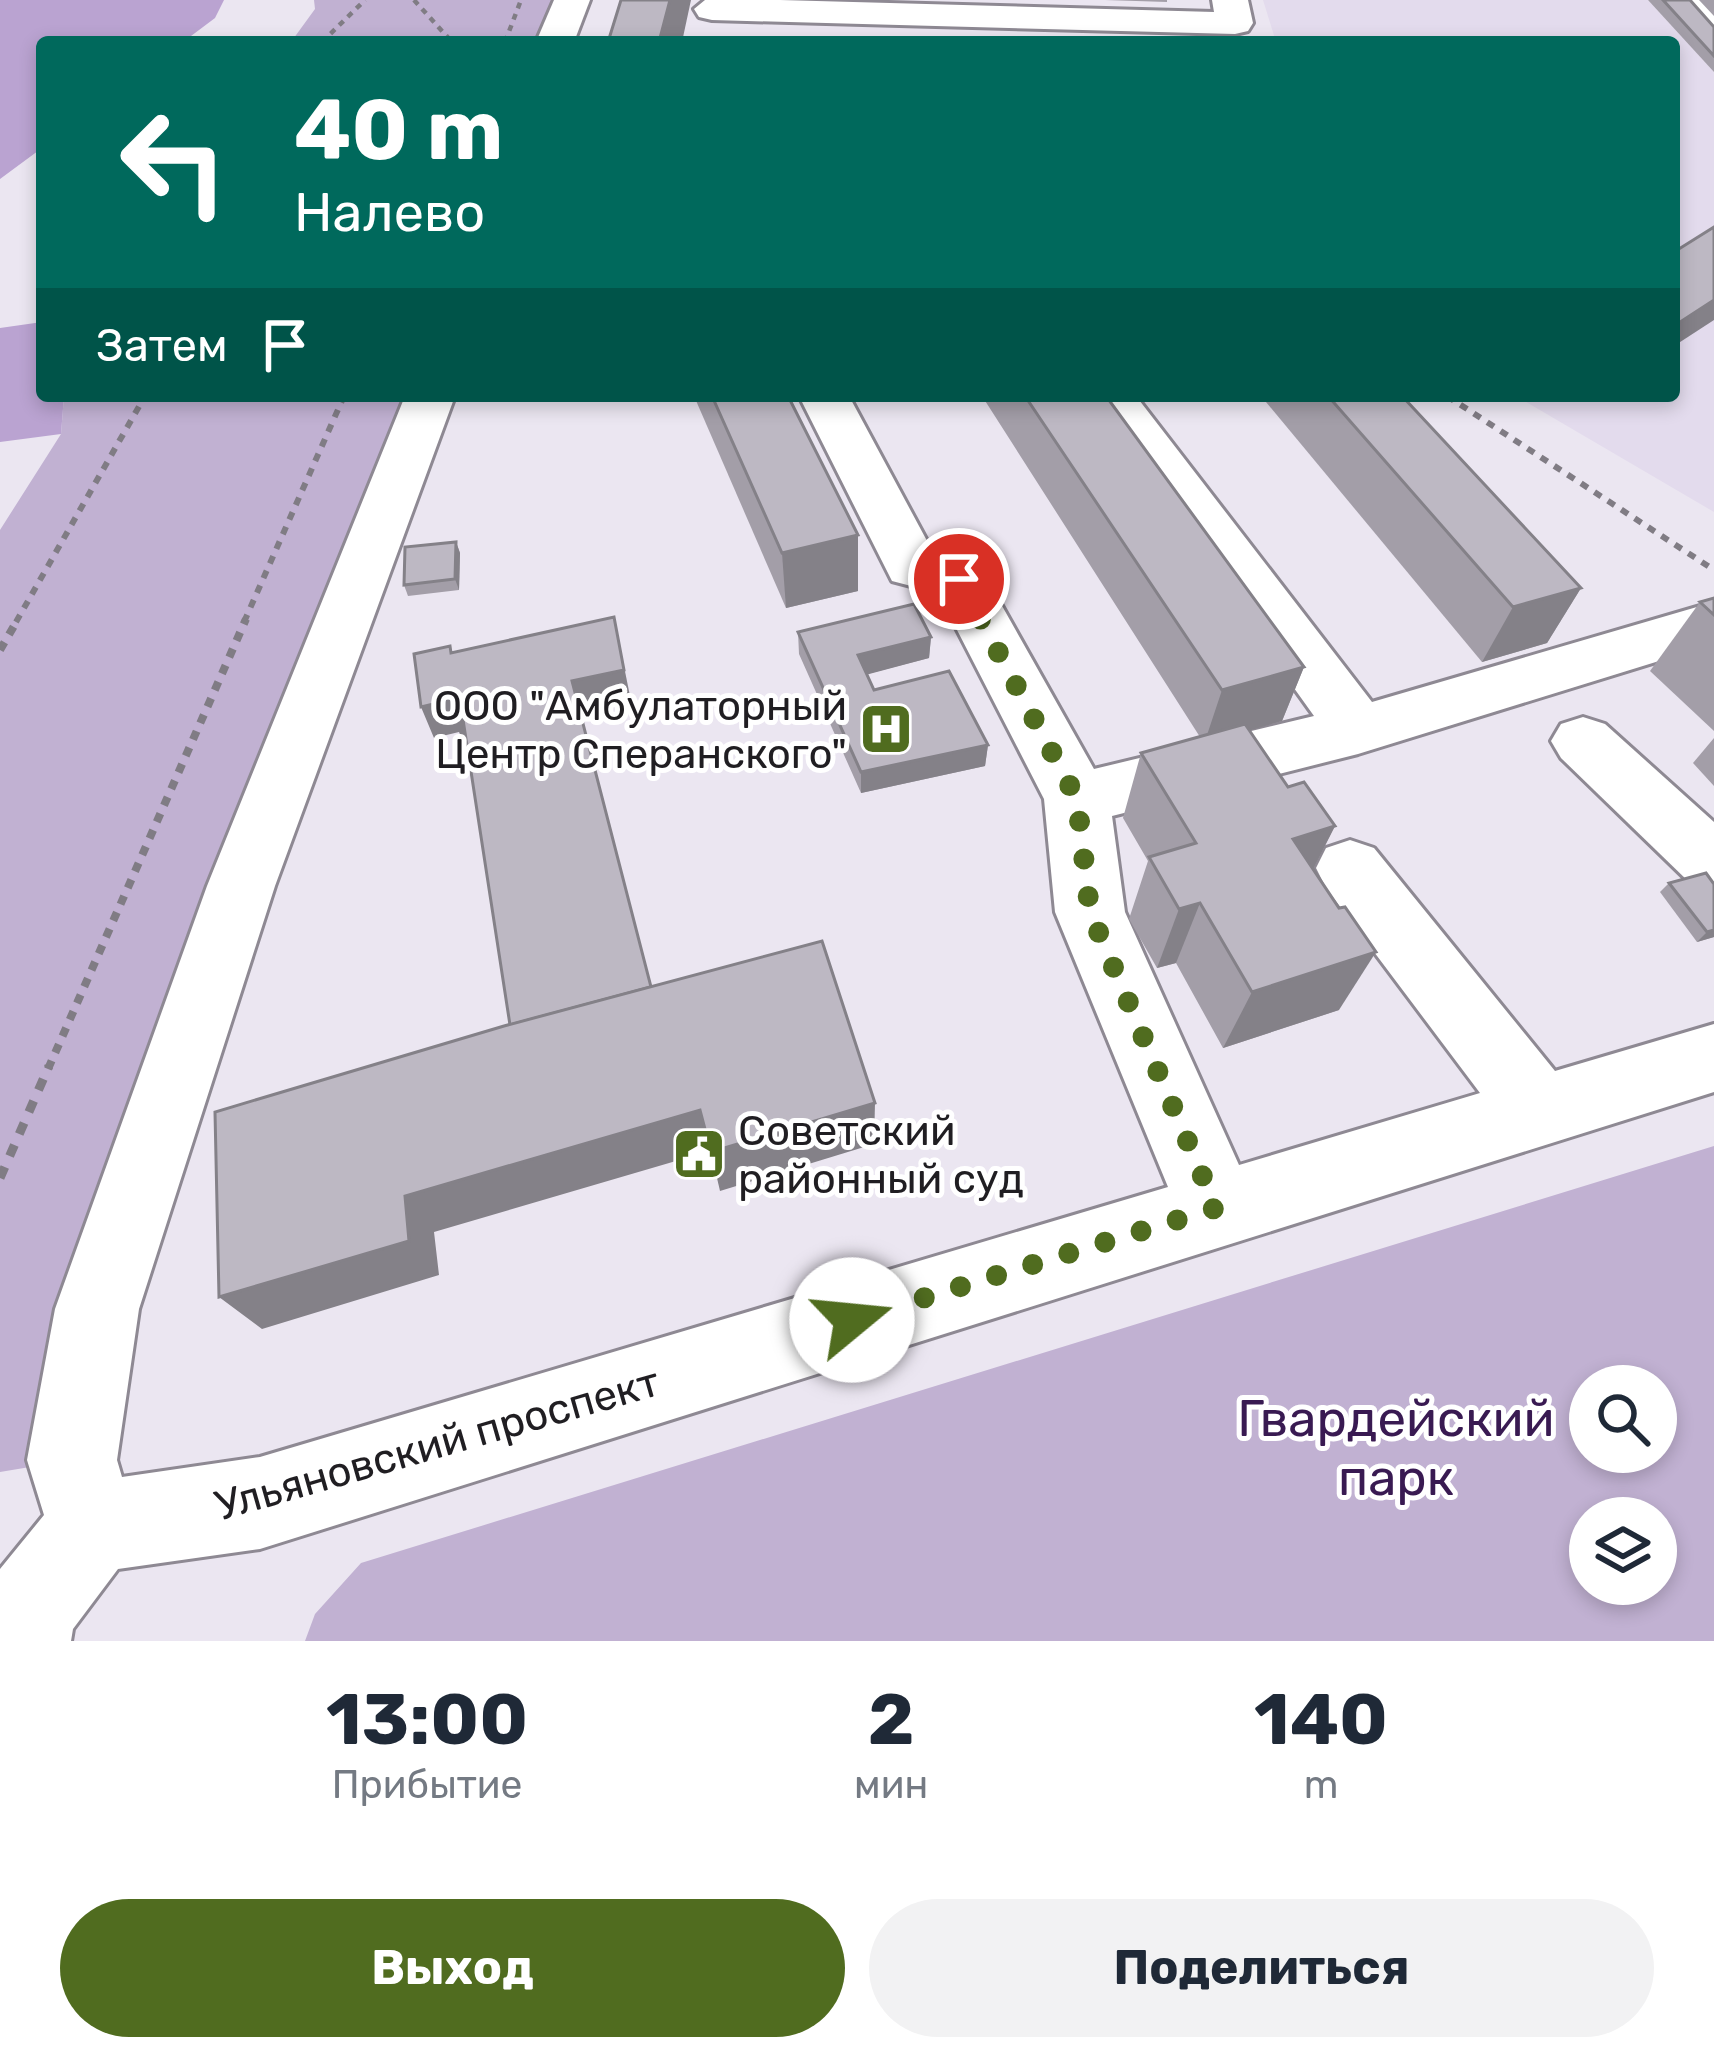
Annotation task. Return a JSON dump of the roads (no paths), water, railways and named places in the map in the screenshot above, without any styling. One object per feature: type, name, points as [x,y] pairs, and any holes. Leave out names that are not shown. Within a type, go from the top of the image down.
[{"type":"street","points":[[557,36],[572,0]]},
{"type":"street","points":[[712,36],[712,9],[768,5],[1235,22],[1230,0]]},
{"type":"street","points":[[1690,0],[1714,27]]},
{"type":"street","points":[[23,1641],[27,1612],[93,1527],[72,1460],[97,1310],[242,886],[428,402]]},
{"type":"street","points":[[827,402],[912,567],[959,579],[1077,799],[1090,912],[1216,1208]]},
{"type":"street","points":[[1114,402],[1358,730]]},
{"type":"street","points":[[1077,799],[1358,730],[1590,639],[1714,623]]},
{"type":"street","points":[[1583,741],[1714,863]]},
{"type":"street","points":[[1350,868],[1540,1111]]},
{"type":"street","name":"Ульяновский проспект","points":[[93,1527],[260,1503],[1714,1058]]},
{"type":"place","name":"ООО \"Амбулаторный Центр Сперанского\"","points":[[886,729]]},
{"type":"place","name":"Советский районный суд","points":[[699,1154]]},
{"type":"park label","name":"Гвардейский парк","points":[[1396,1447]]}]
